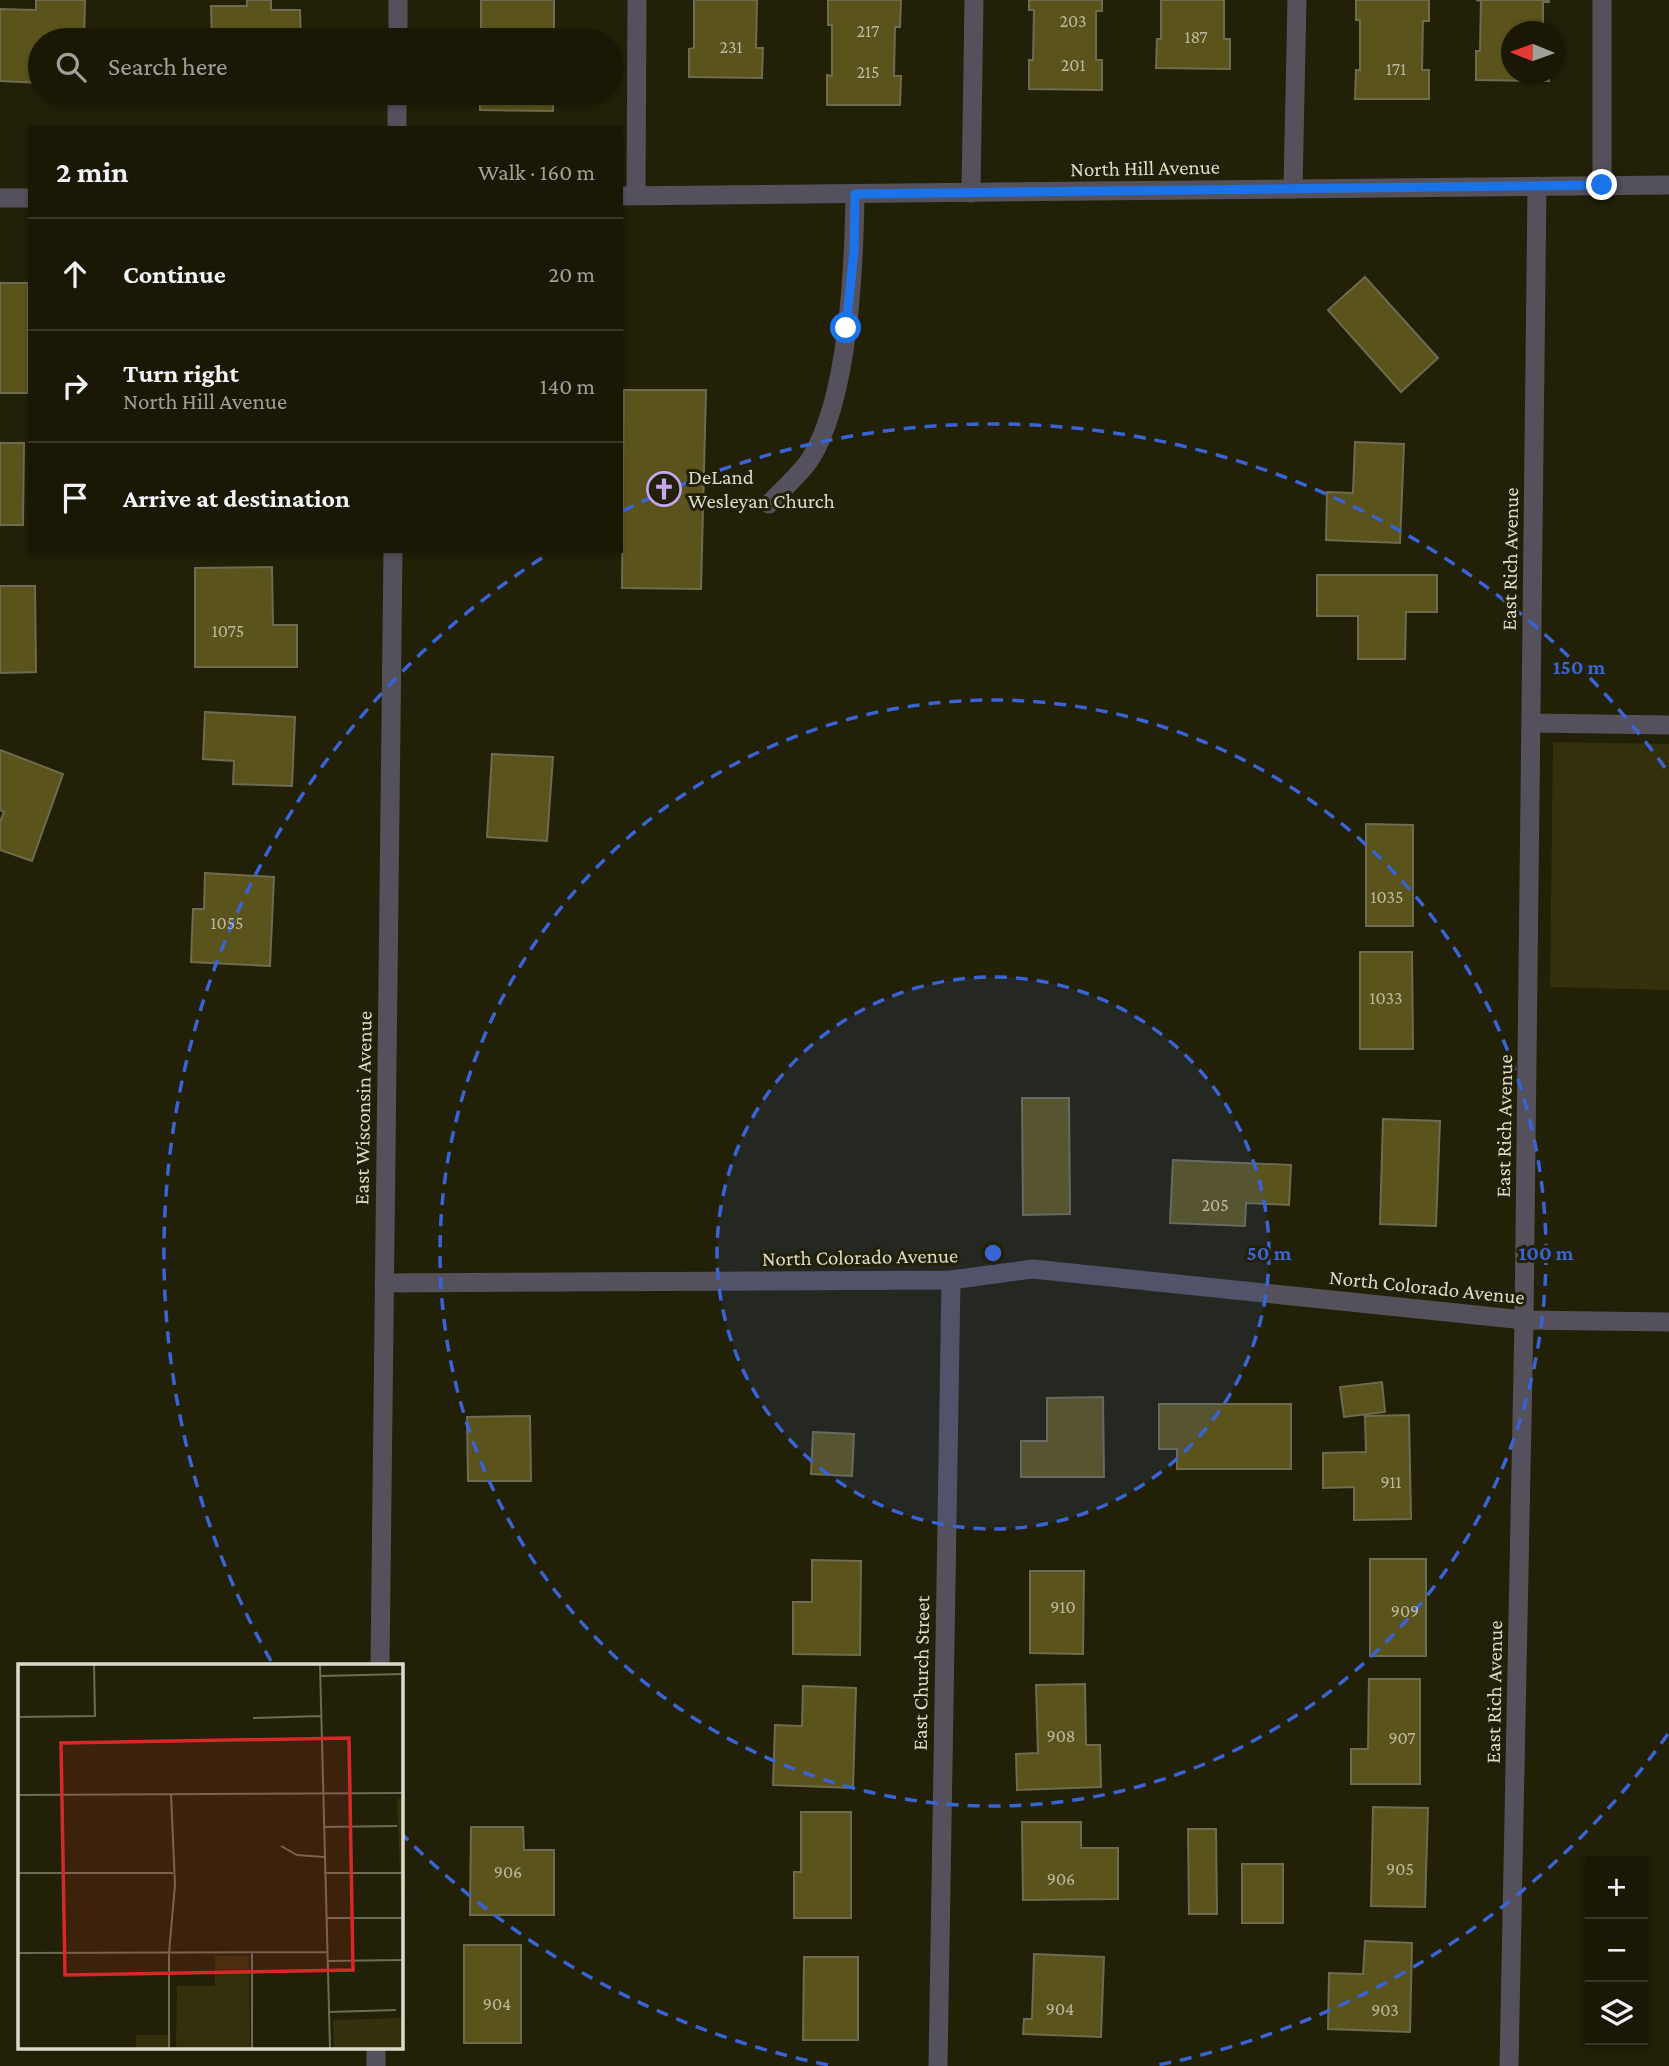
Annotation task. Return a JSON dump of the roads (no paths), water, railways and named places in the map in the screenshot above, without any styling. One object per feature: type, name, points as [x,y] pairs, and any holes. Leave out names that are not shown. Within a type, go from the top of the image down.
[{"type":"street","points":[[398,0],[398,28]]},
{"type":"street","points":[[629,196],[638,0]]},
{"type":"street","points":[[971,193],[974,0]]},
{"type":"street","points":[[1293,189],[1297,0]]},
{"type":"street","points":[[1602,0],[1602,185]]},
{"type":"street","points":[[397,105],[397,126]]},
{"type":"street","name":"North Hill Avenue","points":[[629,196],[1669,185]]},
{"type":"street","name":"East Rich Avenue","points":[[1509,2066],[1524,1320],[1537,186]]},
{"type":"street","points":[[769,504],[808,461],[824,431],[837,386],[854,251],[855,194]]},
{"type":"street","points":[[0,198],[28,198]]},
{"type":"street","name":"East Wisconsin Avenue","points":[[380,1664],[393,553]]},
{"type":"street","points":[[1532,723],[1669,725]]},
{"type":"street","name":"North Colorado Avenue","points":[[384,1283],[951,1280],[1032,1269],[1524,1320],[1669,1322]]},
{"type":"street","name":"East Church Street","points":[[938,2066],[951,1280]]},
{"type":"street","points":[[376,2048],[376,2066]]},
{"type":"place","name":"DeLand Wesleyan Church","points":[[664,489]]}]
